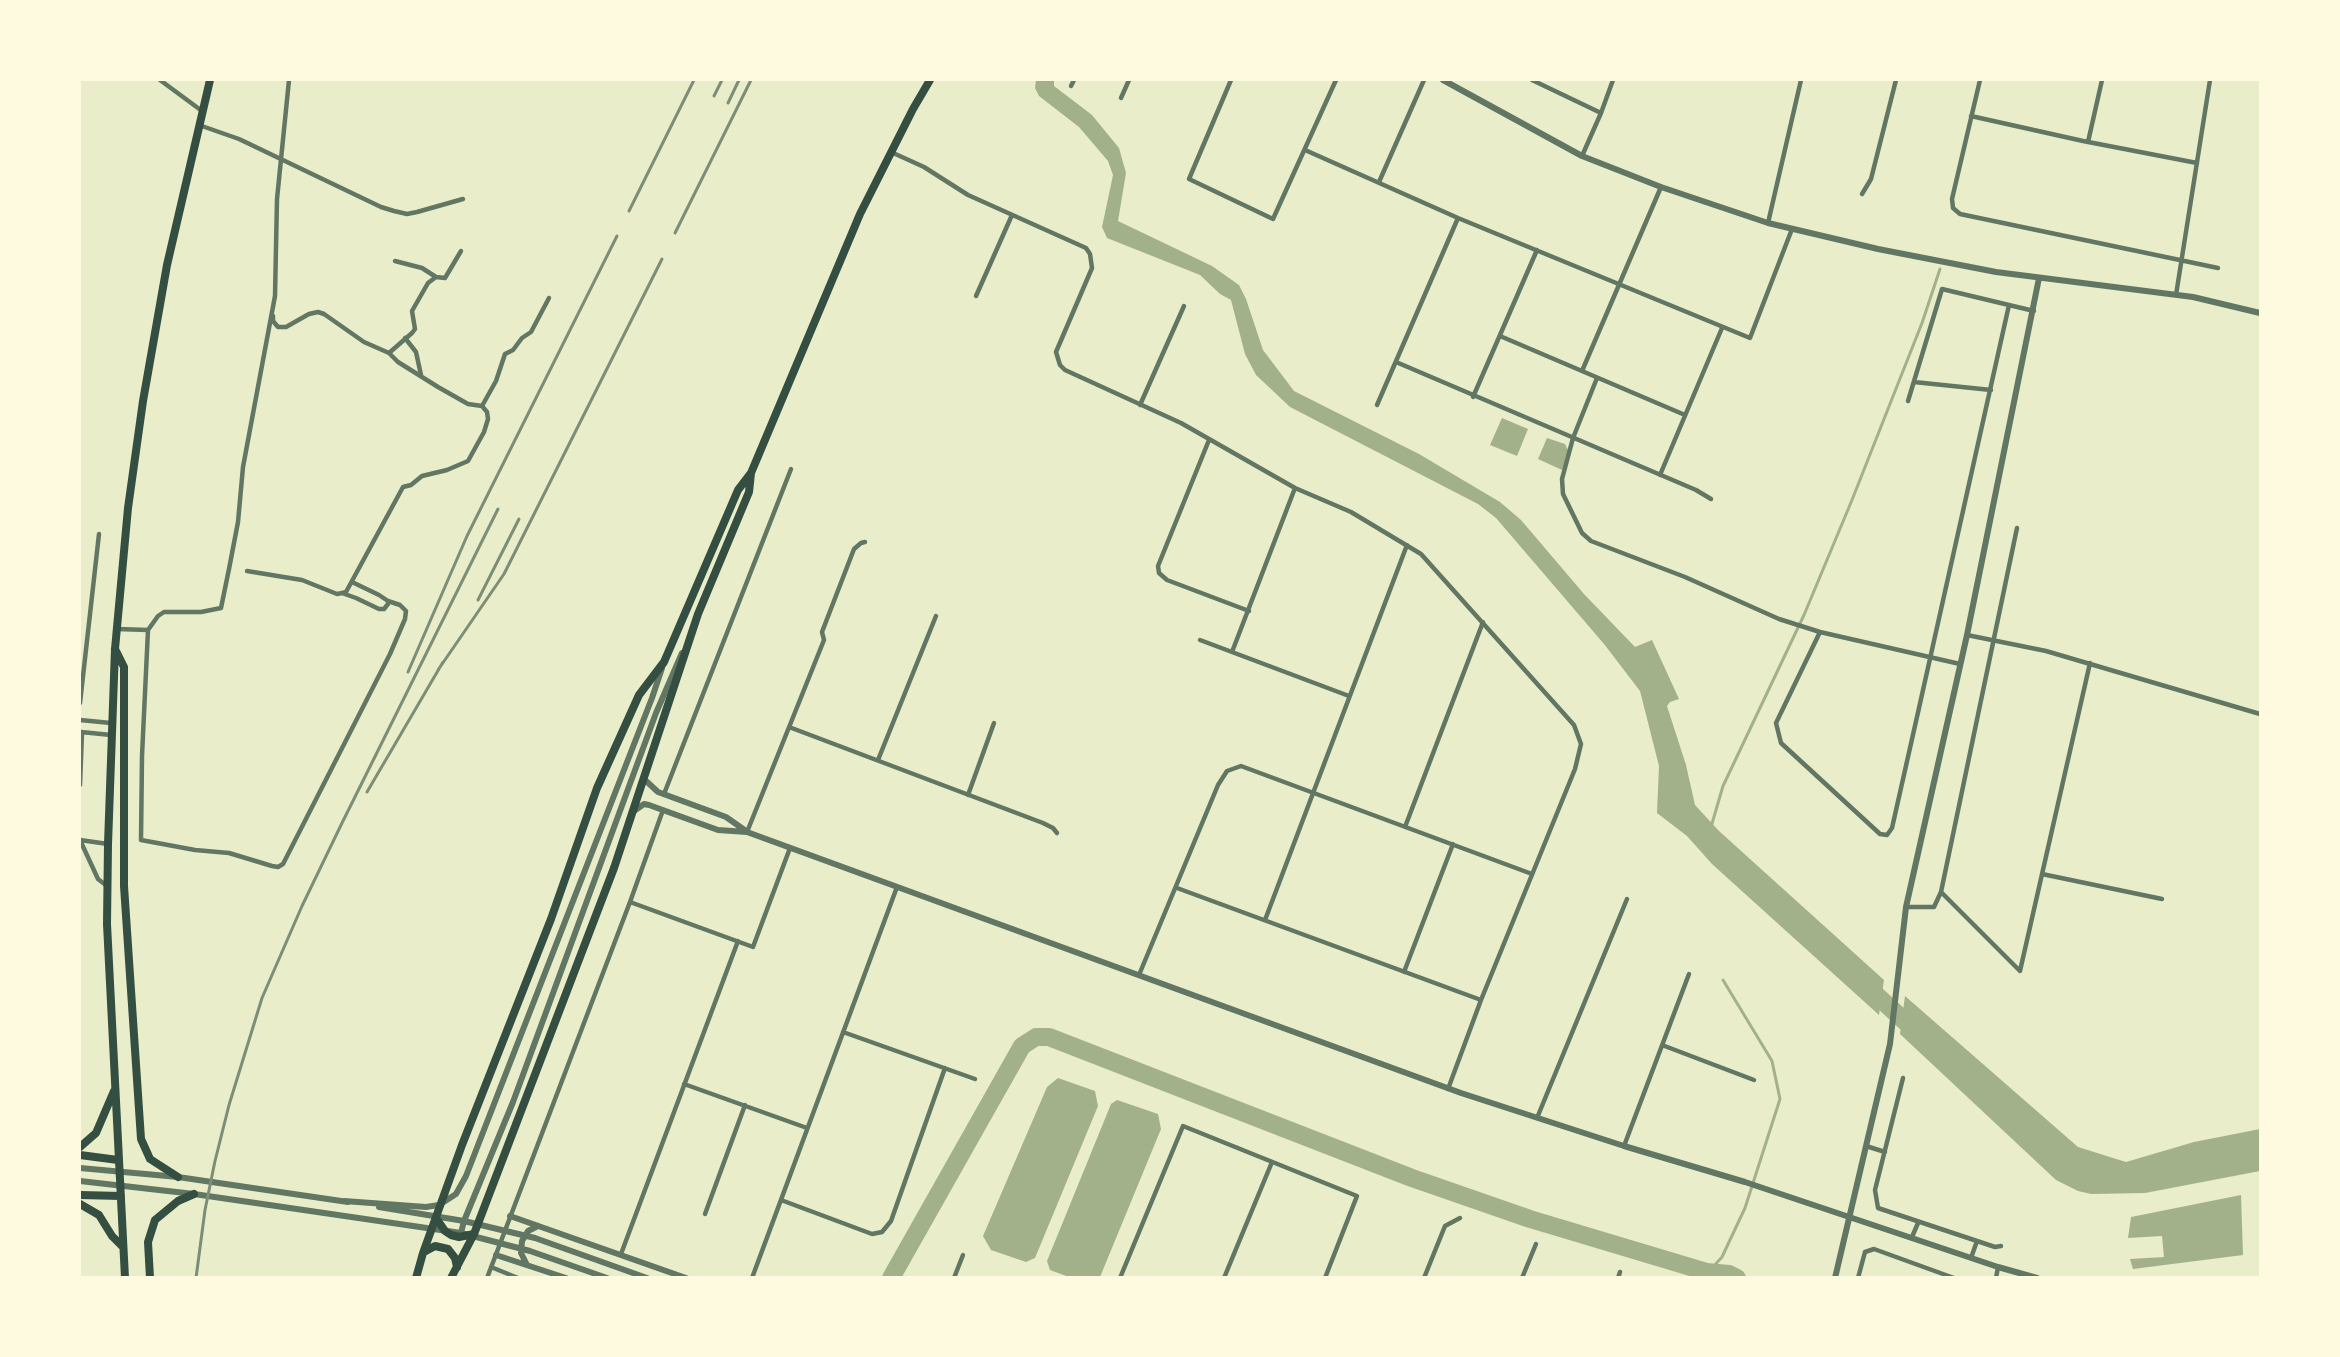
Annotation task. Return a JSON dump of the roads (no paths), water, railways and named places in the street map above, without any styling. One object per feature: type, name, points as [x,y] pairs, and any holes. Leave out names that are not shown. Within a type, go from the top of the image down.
[{"type":"main road","points":[[125,1278],[107,886],[115,649],[130,484],[143,400],[167,264],[210,80]]},
{"type":"main road","points":[[416,1278],[462,1145],[551,920],[597,788],[639,695],[664,662],[738,490],[751,472],[847,241],[930,80]]},
{"type":"main road","points":[[451,1278],[474,1234],[606,890],[645,780],[698,614],[749,492],[751,472]]},
{"type":"main road","points":[[115,649],[121,659],[124,681],[124,886],[141,1139],[150,1159],[178,1177]]},
{"type":"main road","points":[[80,1147],[96,1133],[115,1090]]},
{"type":"main road","points":[[80,1155],[118,1160]]},
{"type":"main road","points":[[150,1278],[148,1242],[155,1220],[178,1201],[194,1194]]},
{"type":"main road","points":[[80,1195],[121,1196]]},
{"type":"main road","points":[[80,1204],[99,1215],[112,1236],[123,1247]]},
{"type":"main road","points":[[436,1218],[445,1231],[451,1235],[459,1237],[474,1234]]},
{"type":"main road","points":[[423,1253],[435,1246],[448,1249],[457,1267]]},
{"type":"street","points":[[160,80],[202,111]]},
{"type":"street","points":[[288,80],[277,210],[277,279],[243,467],[238,522],[221,608],[201,612],[164,612],[158,616],[148,630],[141,840],[195,850],[229,853],[278,867],[283,864],[390,654],[405,619],[406,611],[393,601],[388,601],[352,582]]},
{"type":"street","points":[[1071,86],[1074,80]]},
{"type":"street","points":[[1121,98],[1129,80]]},
{"type":"street","points":[[1231,80],[1189,179],[1273,219],[1336,80]]},
{"type":"street","points":[[1379,182],[1424,80]]},
{"type":"street","points":[[1443,80],[1582,156],[1661,187],[1768,223],[1921,258],[2039,278],[2176,295],[2260,313]]},
{"type":"street","points":[[1532,80],[1601,113]]},
{"type":"street","points":[[1582,156],[1613,80]]},
{"type":"street","points":[[1768,223],[1801,80]]},
{"type":"street","points":[[1862,194],[1871,179],[1896,80]]},
{"type":"street","points":[[1980,80],[1952,199],[1953,208],[1959,214],[2218,268]]},
{"type":"street","points":[[2088,142],[2102,80]]},
{"type":"street","points":[[2176,295],[2210,80]]},
{"type":"street","points":[[1971,116],[2197,163]]},
{"type":"street","points":[[199,125],[239,138],[381,207],[394,211],[407,214],[463,199]]},
{"type":"street","points":[[1305,150],[1458,218],[1750,339],[1792,229]]},
{"type":"street","points":[[891,153],[924,168],[968,195],[1086,248],[1090,254],[1092,268],[1056,352],[1060,365],[1181,423],[1295,488],[1351,512],[1421,554],[1574,725],[1581,744],[1575,769],[1481,1000],[1448,1089]]},
{"type":"street","points":[[1582,371],[1661,187]]},
{"type":"street","points":[[976,296],[1012,215]]},
{"type":"street","points":[[1377,405],[1458,218]]},
{"type":"street","points":[[1473,397],[1537,250]]},
{"type":"street","points":[[395,261],[422,268],[436,277],[445,278],[461,251]]},
{"type":"street","points":[[388,353],[415,329],[412,311],[428,283],[436,277]]},
{"type":"street","points":[[1835,1278],[1890,1044],[1906,907],[1967,635],[2039,278]]},
{"type":"street","points":[[1908,401],[1942,289],[2034,311]]},
{"type":"street","points":[[482,406],[496,381],[505,354],[513,350],[522,338],[531,332],[549,298]]},
{"type":"street","points":[[1820,632],[1776,723],[1781,743],[1880,834],[1887,835],[1892,828],[2009,305]]},
{"type":"street","points":[[1140,405],[1184,306]]},
{"type":"street","points":[[272,313],[273,321],[278,327],[286,327],[309,314],[318,312],[468,404],[482,406],[487,412],[488,419],[484,432],[468,461],[447,470],[422,476],[403,487],[352,582],[342,594]]},
{"type":"street","points":[[1660,475],[1722,328]]},
{"type":"street","points":[[1500,336],[1685,416]]},
{"type":"street","points":[[405,338],[416,352],[421,375]]},
{"type":"street","points":[[1396,362],[1473,397],[1696,490],[1711,499]]},
{"type":"street","points":[[1597,378],[1573,438],[1562,479],[1563,494],[1582,533],[1591,541],[1685,577],[1779,619],[1820,632],[1960,664]]},
{"type":"street","points":[[1914,382],[1991,390]]},
{"type":"street","points":[[1209,440],[1158,566],[1159,573],[1167,580],[1249,611]]},
{"type":"street","points":[[664,794],[790,469]]},
{"type":"street","points":[[1232,652],[1295,488]]},
{"type":"street","points":[[1906,907],[1934,907],[1941,892],[2017,528]]},
{"type":"street","points":[[80,703],[99,534]]},
{"type":"street","points":[[747,832],[824,640],[822,632],[854,549],[865,542]]},
{"type":"street","points":[[1264,920],[1407,545]]},
{"type":"street","points":[[248,571],[302,580],[379,609],[384,609],[388,601]]},
{"type":"street","points":[[461,1233],[513,1102],[656,713],[698,614]]},
{"type":"street","points":[[878,760],[936,616]]},
{"type":"street","points":[[1405,827],[1483,622]]},
{"type":"street","points":[[117,629],[148,630]]},
{"type":"street","points":[[1967,635],[2090,663],[2260,714]]},
{"type":"street","points":[[1200,640],[1349,696]]},
{"type":"street","points":[[344,1201],[426,1207],[439,1205],[456,1194],[466,1176],[626,766],[664,662]]},
{"type":"street","points":[[1941,892],[2020,971],[2090,663]]},
{"type":"street","points":[[80,720],[111,723]]},
{"type":"street","points":[[968,795],[994,723]]},
{"type":"street","points":[[789,727],[1043,824],[1053,828],[1057,833]]},
{"type":"street","points":[[80,785],[81,732],[111,735]]},
{"type":"street","points":[[1139,975],[1218,785],[1227,771],[1241,766],[1532,874]]},
{"type":"street","points":[[645,780],[664,794],[726,817],[747,832],[1448,1089],[1537,1119],[1760,1187],[2037,1278]]},
{"type":"street","points":[[634,811],[644,804],[718,830],[747,832]]},
{"type":"street","points":[[487,1278],[663,810]]},
{"type":"street","points":[[80,840],[108,844]]},
{"type":"street","points":[[80,840],[98,879],[107,886]]},
{"type":"street","points":[[1404,972],[1453,844]]},
{"type":"street","points":[[630,902],[753,947],[790,848]]},
{"type":"street","points":[[2042,873],[2162,899]]},
{"type":"street","points":[[752,1278],[897,887]]},
{"type":"street","points":[[1177,888],[1481,1000]]},
{"type":"street","points":[[1537,1119],[1626,899]]},
{"type":"street","points":[[621,1254],[738,941]]},
{"type":"street","points":[[1624,1146],[1689,974]]},
{"type":"street","points":[[843,1032],[975,1079]]},
{"type":"street","points":[[1662,1045],[1754,1080]]},
{"type":"street","points":[[781,1200],[872,1234],[882,1232],[891,1221],[945,1068]]},
{"type":"street","points":[[1903,1078],[1875,1190],[1877,1206],[1881,1210],[1918,1223],[1995,1247],[2001,1246]]},
{"type":"street","points":[[684,1084],[807,1128]]},
{"type":"street","points":[[705,1214],[745,1105]]},
{"type":"street","points":[[1120,1278],[1183,1126],[1357,1196],[1324,1278]]},
{"type":"street","points":[[1866,1146],[1885,1152]]},
{"type":"street","points":[[1224,1278],[1272,1162]]},
{"type":"street","points":[[80,1168],[178,1177],[464,1221],[535,1238],[647,1278]]},
{"type":"street","points":[[80,1181],[194,1194],[461,1233],[530,1251],[607,1278]]},
{"type":"street","points":[[510,1216],[686,1278]]},
{"type":"street","points":[[1424,1278],[1445,1226],[1460,1218]]},
{"type":"street","points":[[1912,1237],[1918,1223]]},
{"type":"street","points":[[527,1264],[521,1253],[522,1241],[528,1231],[538,1226]]},
{"type":"street","points":[[1971,1258],[1977,1241]]},
{"type":"street","points":[[1522,1278],[1536,1244]]},
{"type":"street","points":[[1858,1278],[1866,1252],[1874,1249],[1954,1278]]},
{"type":"street","points":[[495,1255],[566,1278]]},
{"type":"street","points":[[954,1278],[963,1255]]},
{"type":"street","points":[[491,1267],[518,1278]]},
{"type":"street","points":[[1995,1278],[1998,1267]]},
{"type":"waterway","points":[[1711,827],[1723,786],[1804,615],[1852,500],[1922,323],[1940,269]]},
{"type":"waterway","points":[[1703,1278],[1722,1257],[1745,1208],[1780,1099],[1772,1061],[1723,980]]},
{"type":"waterway","points":[[1863,983],[1920,1035]]},
{"type":"waterway","points":[[891,1278],[1022,1046],[1036,1037],[1049,1037],[1412,1178],[1530,1219],[1707,1272],[1729,1274],[1737,1278]]},
{"type":"railway","points":[[629,211],[694,80]]},
{"type":"railway","points":[[714,96],[722,80]]},
{"type":"railway","points":[[728,103],[739,80]]},
{"type":"railway","points":[[675,233],[751,80]]},
{"type":"railway","points":[[408,672],[467,536],[617,236]]},
{"type":"railway","points":[[438,670],[504,574],[662,259]]},
{"type":"railway","points":[[196,1278],[205,1210],[215,1161],[229,1105],[262,998],[302,906],[342,823],[498,509]]},
{"type":"railway","points":[[478,600],[519,519]]},
{"type":"railway","points":[[367,792],[443,662]]}]
